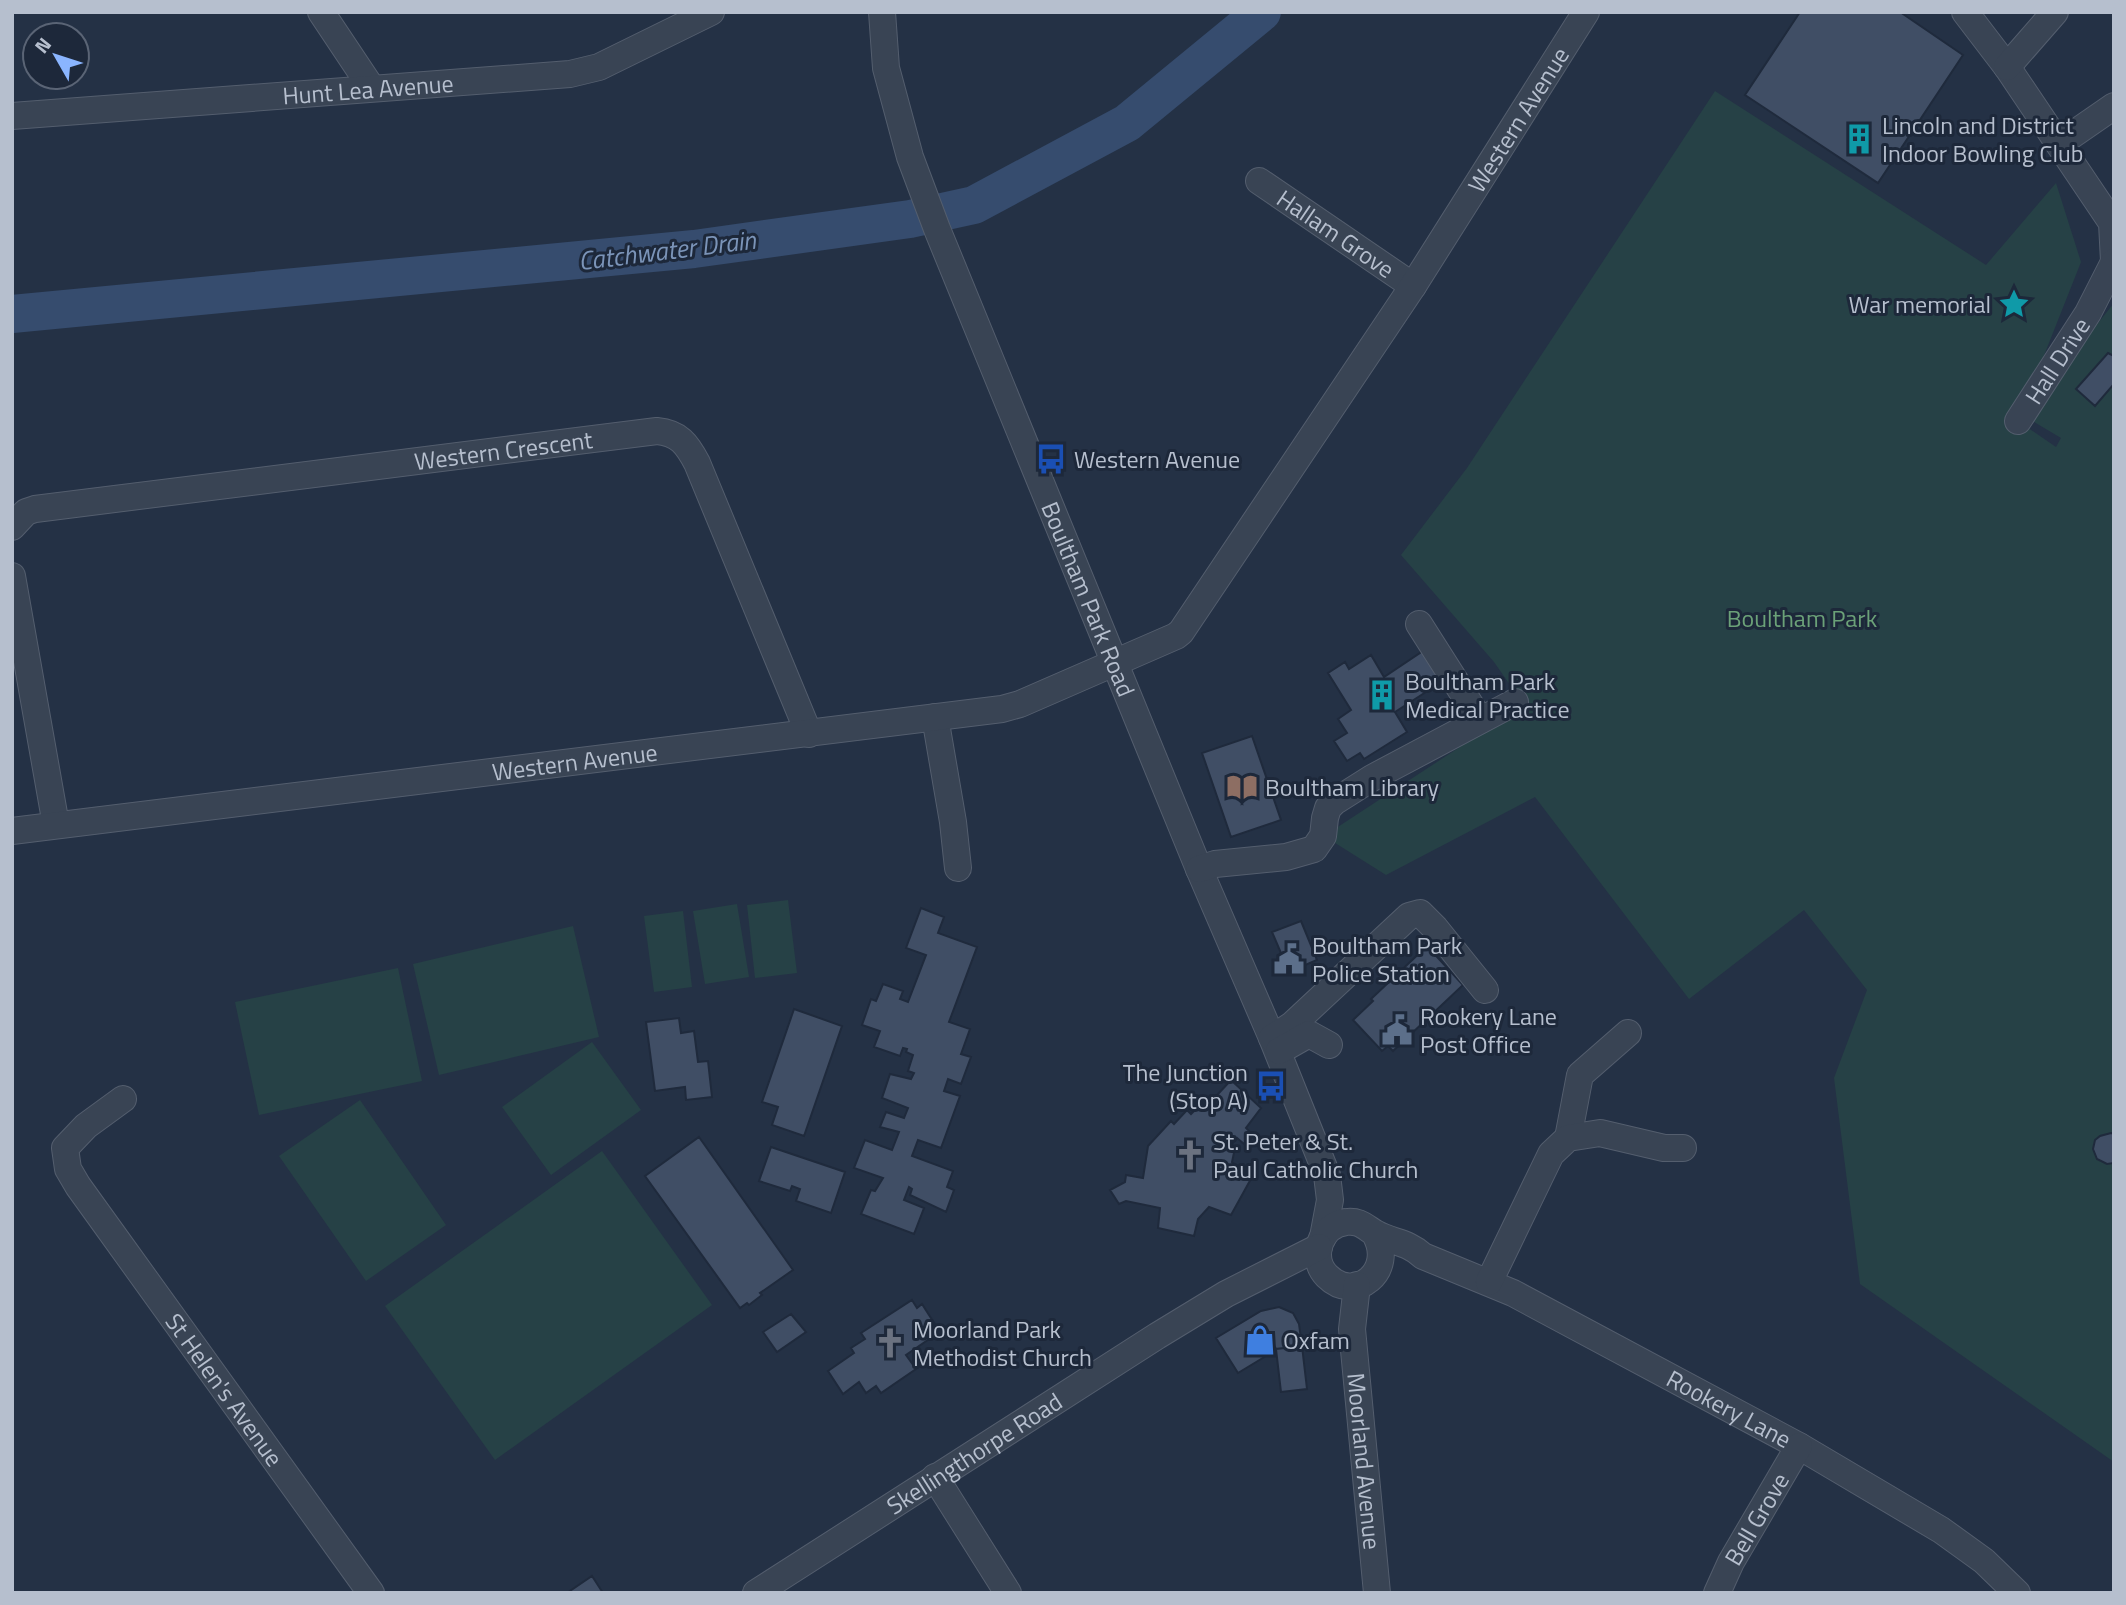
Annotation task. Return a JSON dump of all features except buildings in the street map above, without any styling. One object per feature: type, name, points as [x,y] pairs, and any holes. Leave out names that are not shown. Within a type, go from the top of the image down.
[{"type":"street","points":[[321,12],[371,88]]},
{"type":"street","name":"Boultham Park Road","points":[[882,12],[886,68],[910,157],[925,198],[1327,1175]]},
{"type":"street","name":"Hall Drive","points":[[1965,12],[2007,67],[2113,223],[2114,261],[2088,313],[2018,421]]},
{"type":"street","points":[[2007,67],[2055,12]]},
{"type":"street","name":"Hunt Lea Avenue","points":[[12,116],[570,74],[599,67],[698,15]]},
{"type":"street","name":"Western Avenue","points":[[12,831],[1002,709],[1020,704],[1181,632],[1413,286],[1575,16]]},
{"type":"street","points":[[2059,144],[2114,106]]},
{"type":"street","name":"Hallam Grove","points":[[1259,181],[1413,286]]},
{"type":"street","name":"Western Crescent","points":[[13,523],[26,512],[35,509],[657,431],[671,432],[687,443],[697,463],[809,734]]},
{"type":"street","points":[[12,576],[56,825]]},
{"type":"street","points":[[1419,624],[1480,720]]},
{"type":"street","points":[[1199,869],[1215,864],[1286,857],[1314,849],[1321,842],[1328,808],[1334,802],[1372,778],[1515,702]]},
{"type":"street","points":[[934,717],[953,822],[958,868]]},
{"type":"street","points":[[1275,1045],[1292,1025],[1409,916],[1420,914],[1435,928],[1485,990]]},
{"type":"street","points":[[1568,1138],[1580,1075],[1628,1033]]},
{"type":"street","points":[[1275,1045],[1308,1034],[1329,1045]]},
{"type":"street","name":"St Helen's Avenue","points":[[123,1099],[86,1126],[65,1148],[68,1169],[371,1593]]},
{"type":"street","points":[[1489,1282],[1551,1154],[1568,1138],[1600,1133],[1664,1148],[1683,1148]]},
{"type":"street","points":[[1327,1175],[1343,1193],[1382,1253],[1367,1279]]},
{"type":"street","points":[[1327,1175],[1330,1200],[1323,1258],[1337,1283],[1367,1279],[1423,1256]]},
{"type":"street","points":[[1323,1258],[1337,1224],[1366,1228]]},
{"type":"street","name":"Rookery Lane","points":[[1366,1228],[1413,1246],[1423,1256],[1489,1282],[1799,1446],[1941,1530],[1984,1561],[2017,1593]]},
{"type":"street","name":"Skellingthorpe Road","points":[[756,1593],[935,1477],[1152,1327],[1264,1273],[1323,1258]]},
{"type":"street","name":"Moorland Avenue","points":[[1323,1258],[1352,1329],[1377,1593]]},
{"type":"street","name":"Moorland Avenue","points":[[1352,1329],[1367,1279]]},
{"type":"street","name":"Bell Grove","points":[[1717,1593],[1731,1562],[1799,1446]]},
{"type":"street","points":[[935,1477],[1008,1593]]},
{"type":"green space","name":"Boultham Park","points":[[1715,91],[1986,265],[2056,183],[2081,262],[2018,421],[2056,447],[2061,438],[2024,416],[2114,303],[2114,1462],[1860,1284],[1834,1078],[1867,990],[1804,910],[1689,999],[1535,797],[1386,875],[1324,836],[1524,705],[1494,662],[1401,555],[1467,468]]},
{"type":"green space","points":[[788,900],[797,973],[755,978],[747,905]]},
{"type":"green space","points":[[737,904],[749,977],[705,984],[693,911]]},
{"type":"green space","points":[[683,911],[692,987],[654,992],[644,916]]},
{"type":"green space","points":[[573,926],[599,1037],[439,1075],[413,964]]},
{"type":"green space","points":[[398,968],[422,1081],[259,1115],[235,1002]]},
{"type":"green space","points":[[592,1042],[641,1110],[551,1175],[502,1107]]},
{"type":"green space","points":[[360,1100],[446,1225],[366,1281],[279,1156]]},
{"type":"green space","points":[[602,1151],[712,1305],[495,1460],[385,1306]]},
{"type":"waterway","name":"Catchwater Drain","points":[[12,314],[694,249],[910,219],[974,205],[1127,123],[1262,12]]},
{"type":"place","name":"Lincoln and District Indoor Bowling Club","points":[[1859,139]]},
{"type":"place","name":"War memorial","points":[[2014,304]]},
{"type":"place","name":"Western Avenue","points":[[1051,459]]},
{"type":"place","name":"Boultham Park Medical Practice","points":[[1382,695]]},
{"type":"place","name":"Boultham Library","points":[[1242,787]]},
{"type":"place","name":"Boultham Park Police Station","points":[[1289,959]]},
{"type":"place","name":"Rookery Lane Post Office","points":[[1397,1030]]},
{"type":"place","name":"The Junction (Stop A)","points":[[1271,1086]]},
{"type":"place","name":"St. Peter & St. Paul Catholic Church","points":[[1190,1155]]},
{"type":"place","name":"Oxfam","points":[[1260,1340]]},
{"type":"place","name":"Moorland Park Methodist Church","points":[[890,1343]]}]
